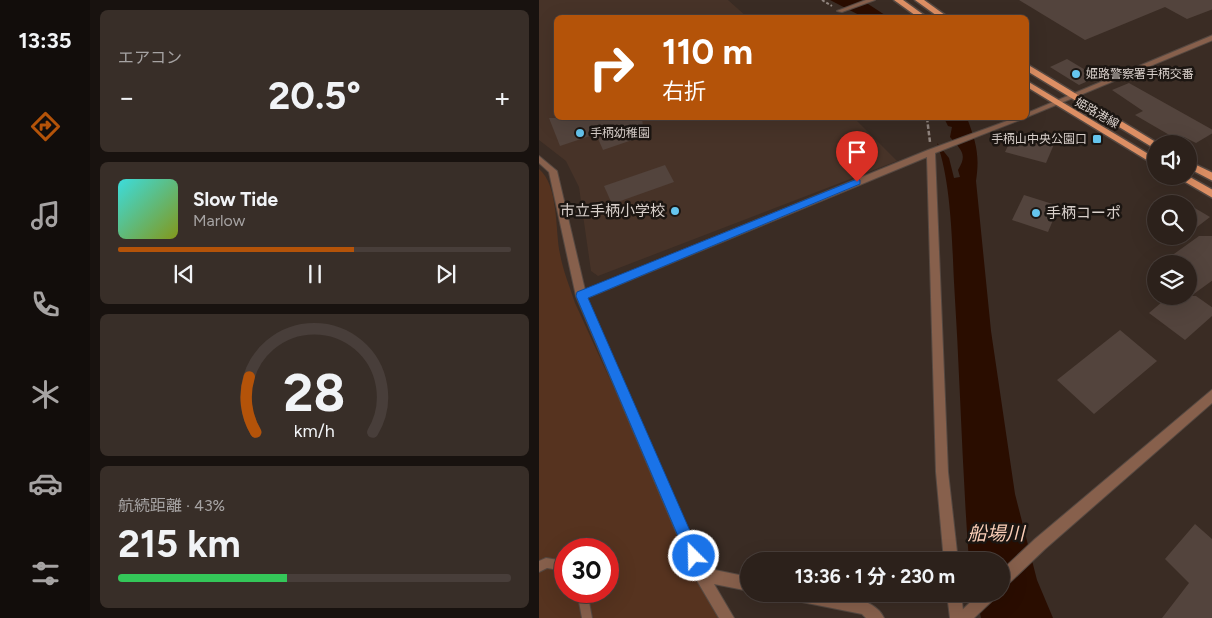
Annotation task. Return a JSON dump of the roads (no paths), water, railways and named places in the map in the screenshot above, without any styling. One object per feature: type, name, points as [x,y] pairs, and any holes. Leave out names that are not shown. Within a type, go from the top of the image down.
[{"type":"main road","points":[[898,0],[920,15]]},
{"type":"main road","points":[[919,0],[942,15]]},
{"type":"main road","name":"姫路港線","points":[[1029,69],[1147,140]]},
{"type":"main road","name":"姫路港線","points":[[1029,85],[1055,103],[1147,157]]},
{"type":"main road","points":[[1197,169],[1212,178]]},
{"type":"main road","points":[[1195,185],[1212,195]]},
{"type":"street","points":[[840,11],[872,0]]},
{"type":"street","points":[[1029,114],[1212,37]]},
{"type":"street","points":[[581,296],[931,152],[1016,120]]},
{"type":"street","points":[[931,152],[942,472],[950,552]]},
{"type":"street","points":[[539,159],[553,171],[581,296],[701,574],[727,618]]},
{"type":"street","points":[[1010,572],[1212,394]]},
{"type":"street","points":[[701,574],[740,582]]},
{"type":"street","points":[[836,602],[865,608],[877,618]]},
{"type":"street","points":[[955,602],[957,618]]},
{"type":"street","points":[[964,618],[981,602]]},
{"type":"lane","points":[[539,567],[545,563],[554,564]]},
{"type":"lane","points":[[584,603],[587,618]]},
{"type":"water","points":[[830,0],[862,0],[885,15],[859,15]]},
{"type":"water","name":"船場川","points":[[945,120],[968,120],[975,142],[978,164],[976,181],[991,331],[1015,494],[1037,580],[1053,618],[981,618],[978,602],[1010,602],[1010,552],[968,552],[951,230],[948,193],[942,158],[937,143],[949,158],[954,178],[960,177],[958,170],[963,156],[950,137],[952,127],[948,126]]},
{"type":"place","name":"姫路警察署手柄交番","points":[[1076,74]]},
{"type":"place","name":"手柄幼稚園","points":[[580,133]]},
{"type":"place","name":"手柄山中央公園口","points":[[1097,139]]},
{"type":"place","name":"市立手柄小学校","points":[[675,211]]},
{"type":"place","name":"手柄コーポ","points":[[1036,213]]}]
